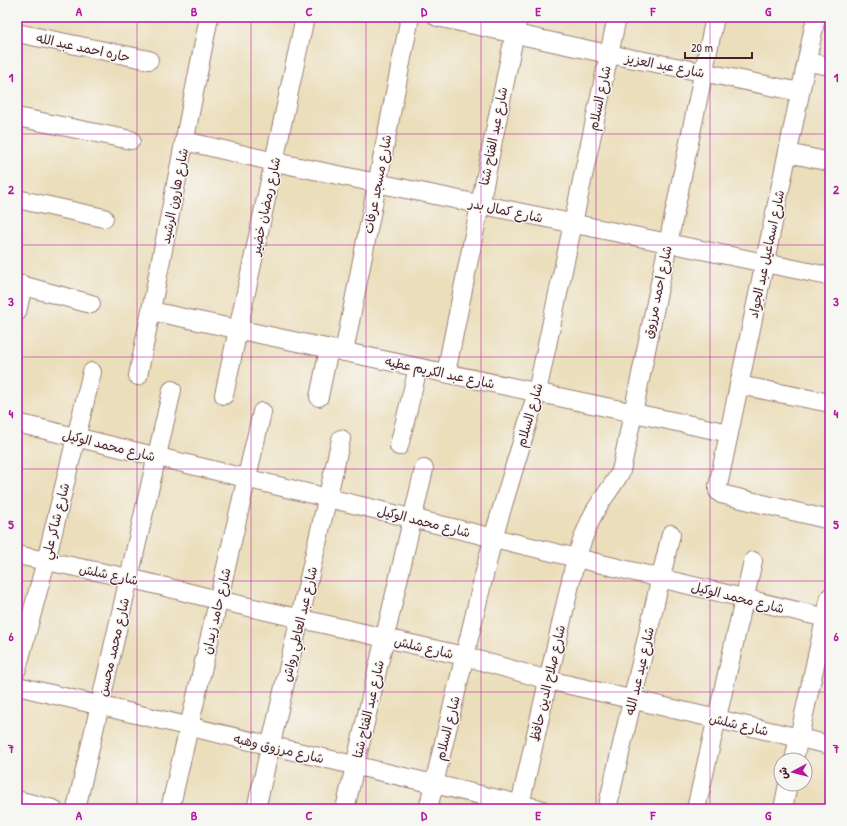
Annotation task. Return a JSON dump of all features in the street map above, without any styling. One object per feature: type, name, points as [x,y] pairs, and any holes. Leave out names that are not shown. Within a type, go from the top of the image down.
[{"type":"street","name":"شارع هارون الرشيد","points":[[138,376],[209,17]]},
{"type":"street","name":"شارع رمضان خضير","points":[[224,395],[305,17]]},
{"type":"street","name":"شارع مسجد عرفات","points":[[319,397],[337,350],[378,183],[410,17]]},
{"type":"street","name":"شارع عبد العزيز","points":[[437,17],[516,25],[608,54],[800,92]]},
{"type":"street","name":"شارع السلام","points":[[428,809],[493,538],[536,392],[617,17]]},
{"type":"street","name":"شارع احمد مرزوق","points":[[576,558],[588,525],[621,471],[702,72],[715,17]]},
{"type":"street","name":"شارع اسماعيل عبد الجواد","points":[[816,17],[718,491],[721,494],[830,520]]},
{"type":"street","name":"شارع عبد الفتاح شتا","points":[[446,373],[516,25]]},
{"type":"street","name":"حاره احمد عبد الله","points":[[17,33],[149,60]]},
{"type":"street","points":[[807,62],[830,66]]},
{"type":"street","points":[[17,117],[131,140]]},
{"type":"street","name":"شارع كمال بدر","points":[[184,141],[275,162],[828,276]]},
{"type":"street","points":[[788,153],[830,162]]},
{"type":"street","points":[[17,199],[104,218]]},
{"type":"street","points":[[17,312],[20,285],[91,304]]},
{"type":"street","name":"شارع عبد الكريم عطيه","points":[[151,311],[729,433]]},
{"type":"street","points":[[400,446],[418,368]]},
{"type":"street","name":"شارع شاكر علي","points":[[17,669],[46,561],[92,372]]},
{"type":"street","points":[[739,385],[830,403]]},
{"type":"street","name":"شارع محمد محسن","points":[[76,809],[172,390]]},
{"type":"street","name":"شارع حامد زيدان","points":[[170,809],[262,412]]},
{"type":"street","name":"شارع محمد الوكيل","points":[[17,423],[828,619]]},
{"type":"street","name":"شارع عبد العاطي رواش","points":[[256,809],[341,439]]},
{"type":"street","name":"شارع عبد الفتاح شتا","points":[[345,809],[424,469]]},
{"type":"street","name":"شارع عيد عبد الله","points":[[607,809],[671,534]]},
{"type":"street","name":"شارع شلش","points":[[17,555],[129,578],[218,600],[464,656],[548,680],[830,745]]},
{"type":"street","name":"شارع صلاح الدين حافظ","points":[[519,807],[576,558]]},
{"type":"street","points":[[696,809],[753,561]]},
{"type":"street","points":[[796,752],[828,619],[830,597]]},
{"type":"street","name":"شارع مرزوق وهبه","points":[[17,686],[433,784],[519,807],[540,809]]},
{"type":"street","points":[[783,809],[786,792]]},
{"type":"street","points":[[17,800],[53,809]]}]
